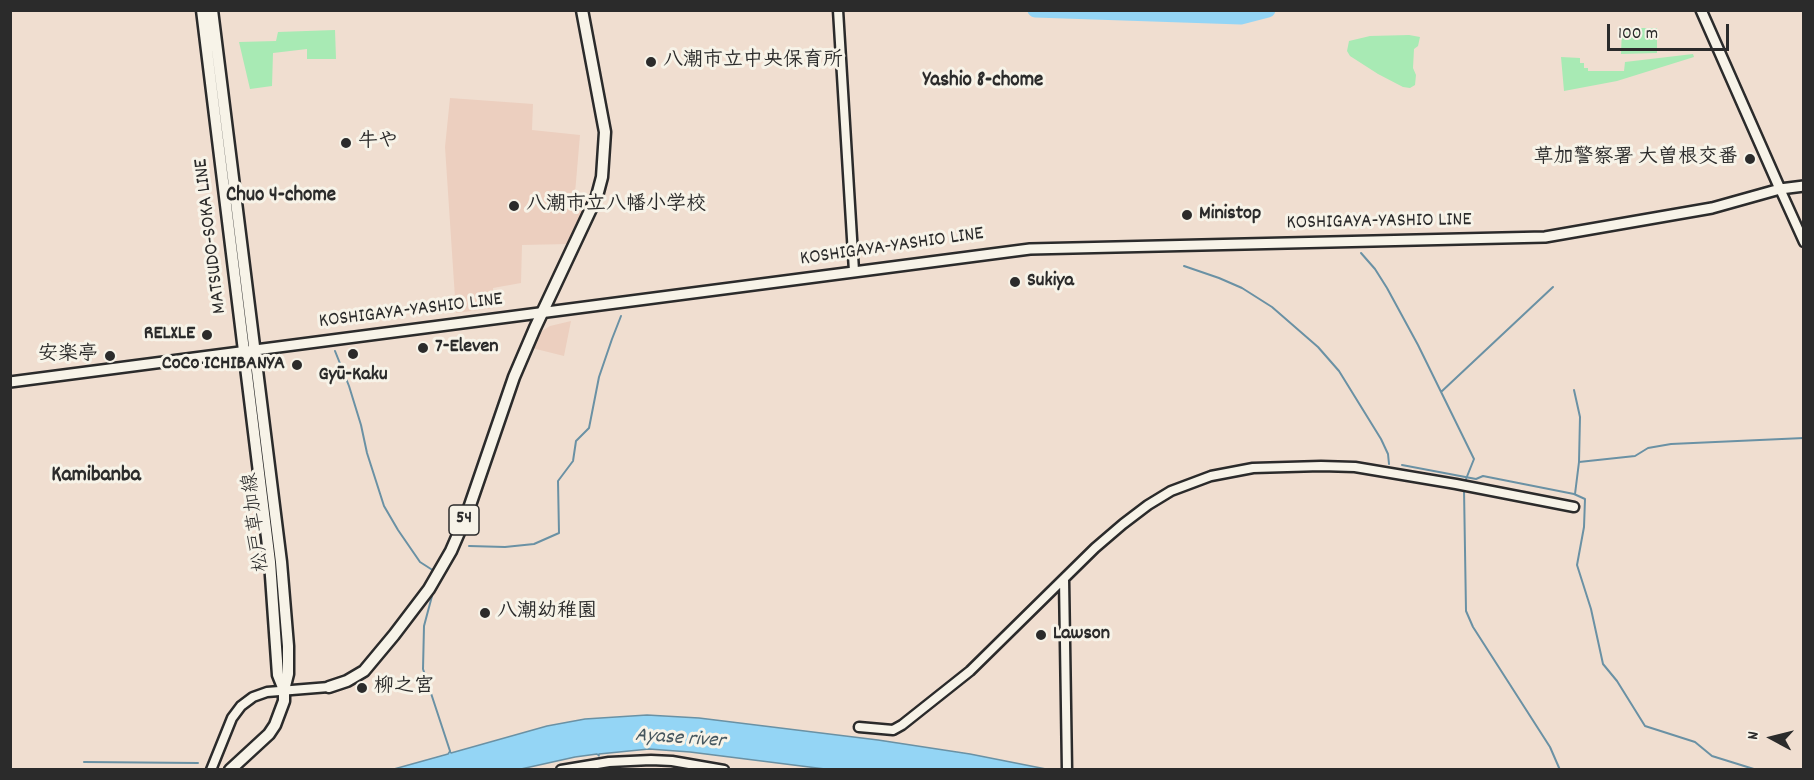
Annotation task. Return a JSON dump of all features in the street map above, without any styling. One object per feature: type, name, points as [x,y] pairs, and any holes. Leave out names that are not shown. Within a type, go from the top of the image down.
[{"type":"main road","name":"MATSUDO-SOKA LINE","points":[[202,10],[249,350]]},
{"type":"main road","name":"MATSUDO-SOKA LINE","points":[[212,10],[249,350]]},
{"type":"main road","name":"54","points":[[329,687],[347,681],[364,671],[394,635],[436,577],[460,530],[514,377],[591,212],[602,177],[605,132],[582,10]]},
{"type":"main road","points":[[1701,10],[1780,189]]},
{"type":"main road","name":"KOSHIGAYA-YASHIO LINE","points":[[10,382],[1030,249],[1545,237],[1712,208],[1780,189],[1803,186]]},
{"type":"main road","name":"松戸草加線","points":[[230,770],[269,734],[284,701],[284,690],[278,675],[273,585],[249,350]]},
{"type":"street","points":[[838,14],[854,271]]},
{"type":"street","points":[[1780,189],[1803,242]]},
{"type":"street","points":[[859,727],[893,730],[902,725],[970,671],[1095,548],[1148,505],[1171,491],[1228,471],[1284,466],[1355,467],[1574,507]]},
{"type":"street","points":[[1064,579],[1067,766]]},
{"type":"street","points":[[211,770],[231,718],[254,697],[267,692],[329,687]]},
{"type":"street","points":[[561,770],[609,762],[651,760],[672,761],[724,770]]},
{"type":"shaded area","name":"八潮市立八幡小学校","points":[[450,98],[533,104],[532,130],[580,135],[574,205],[586,207],[569,244],[522,245],[521,283],[493,288],[494,308],[456,313],[445,147]]},
{"type":"shaded area","points":[[571,321],[564,356],[532,348],[542,331],[550,326]]},
{"type":"green space","points":[[1622,28],[1657,28],[1657,53],[1621,54]]},
{"type":"green space","points":[[335,30],[336,59],[307,59],[307,49],[273,53],[272,86],[250,89],[239,42],[276,41],[278,32]]},
{"type":"green space","points":[[1370,36],[1420,37],[1418,46],[1414,49],[1415,85],[1410,88],[1403,87],[1378,74],[1350,56],[1347,51],[1349,41]]},
{"type":"green space","points":[[1693,54],[1694,57],[1617,81],[1564,91],[1561,57],[1580,58],[1580,63],[1584,63],[1584,68],[1588,68],[1588,71],[1624,71],[1625,62]]},
{"type":"water","name":"Ayase river","points":[[647,715],[699,718],[878,740],[970,754],[1046,769],[833,770],[649,749],[575,757],[521,769],[394,769],[448,754],[450,751],[451,753],[547,726],[585,719]]},
{"type":"waterway","points":[[1035,10],[1241,17],[1268,10]]},
{"type":"waterway","points":[[1361,253],[1387,288],[1474,459],[1464,484]]},
{"type":"waterway","points":[[1184,266],[1242,288],[1272,307],[1318,347],[1339,371],[1381,439],[1388,454],[1389,464]]},
{"type":"waterway","points":[[1441,392],[1553,287]]},
{"type":"waterway","points":[[469,546],[505,547],[534,544],[559,533],[558,481],[573,461],[576,441],[589,428],[599,377],[621,316]]},
{"type":"waterway","points":[[335,351],[349,386],[384,506],[420,562],[434,571]]},
{"type":"waterway","points":[[1574,390],[1580,417],[1579,462],[1575,494]]},
{"type":"waterway","points":[[1579,462],[1635,456],[1648,448],[1671,444],[1804,438]]},
{"type":"waterway","points":[[1402,465],[1476,479],[1483,476],[1574,494],[1585,499],[1584,527],[1577,565],[1591,609],[1603,664],[1617,681],[1645,726],[1695,742],[1712,756],[1757,770]]},
{"type":"waterway","points":[[1464,489],[1466,611],[1473,627],[1550,747],[1560,770]]},
{"type":"waterway","points":[[432,596],[424,626],[423,669],[450,751]]},
{"type":"waterway","points":[[84,762],[198,763]]},
{"type":"place","name":"八潮市立中央保育所","points":[[651,62]]},
{"type":"place","name":"牛や","points":[[346,143]]},
{"type":"place","name":"草加警察署 大曽根交番","points":[[1750,159]]},
{"type":"place","name":"八潮市立八幡小学校","points":[[514,206]]},
{"type":"place","name":"Ministop","points":[[1187,215]]},
{"type":"place","name":"Sukiya","points":[[1015,282]]},
{"type":"place","name":"RELXLE","points":[[207,335]]},
{"type":"place","name":"7-Eleven","points":[[423,348]]},
{"type":"place","name":"Gyū-Kaku","points":[[353,354]]},
{"type":"place","name":"安楽亭","points":[[110,356]]},
{"type":"place","name":"CoCo ICHIBANYA","points":[[297,365]]},
{"type":"place","name":"八潮幼稚園","points":[[485,613]]},
{"type":"place","name":"Lawson","points":[[1041,635]]},
{"type":"place","name":"柳之宮","points":[[362,688]]},
{"type":"district","name":"Yashio 8-chome","points":[[983,82]]},
{"type":"district","name":"Chuo 4-chome","points":[[281,197]]},
{"type":"district","name":"Kamibanba","points":[[96,477]]}]
